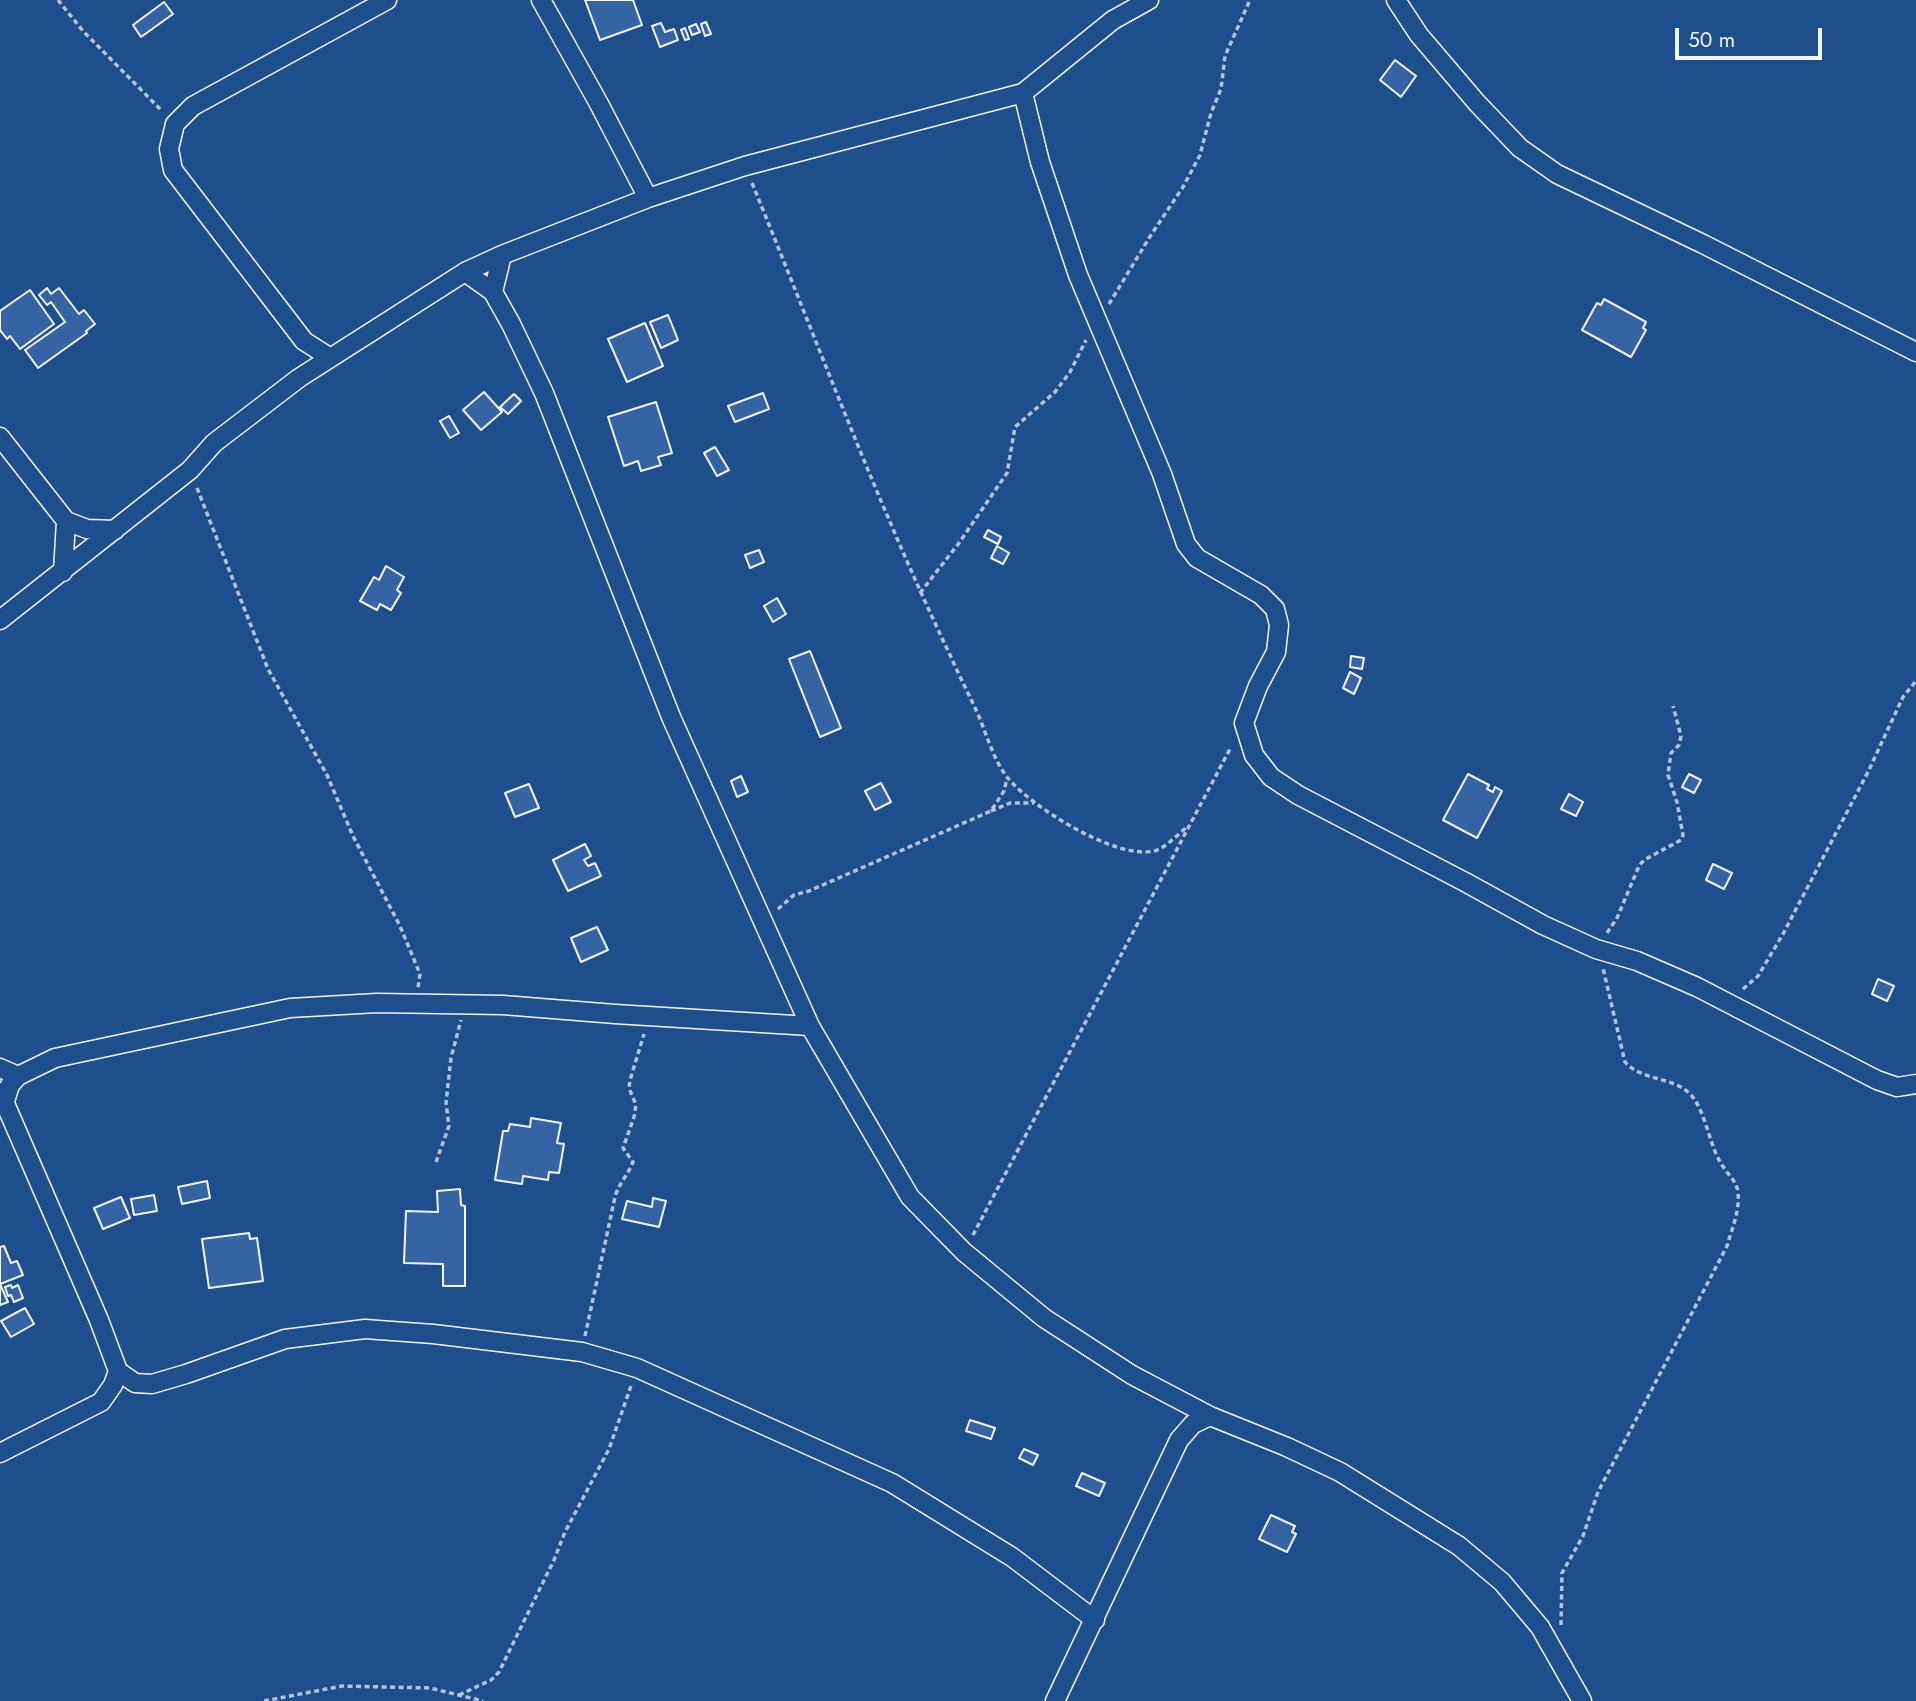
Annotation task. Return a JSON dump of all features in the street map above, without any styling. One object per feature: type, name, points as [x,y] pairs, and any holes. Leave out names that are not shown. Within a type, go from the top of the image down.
[{"type":"street","points":[[329,357],[304,341],[173,170],[169,149],[175,124],[193,106],[387,0]]},
{"type":"street","points":[[541,0],[648,198]]},
{"type":"street","points":[[0,621],[190,470],[214,443],[299,378],[465,272],[648,198],[745,166],[1023,93],[1113,20],[1149,0]]},
{"type":"street","points":[[1396,0],[1419,36],[1477,103],[1520,148],[1557,174],[1703,244],[1916,352]]},
{"type":"street","points":[[1023,93],[1040,162],[1078,275],[1162,474],[1186,544],[1198,558],[1261,595],[1275,610],[1279,625],[1276,652],[1258,685],[1244,723],[1254,755],[1271,777],[1298,795],[1543,925],[1596,949],[1637,961],[1725,1002],[1877,1080],[1897,1087],[1916,1084]]},
{"type":"street","points":[[493,292],[502,255]]},
{"type":"street","points":[[465,272],[493,292],[512,324],[544,393],[671,717],[810,1027],[911,1197],[964,1252],[1044,1318],[1132,1375],[1210,1416],[1340,1472],[1459,1546],[1502,1581],[1540,1627],[1582,1701]]},
{"type":"street","points":[[299,378],[304,341]]},
{"type":"street","points":[[0,437],[66,521],[87,529],[115,530]]},
{"type":"street","points":[[63,572],[66,521]]},
{"type":"street","points":[[810,1027],[503,1004],[377,1003],[290,1008],[55,1058],[18,1076],[2,1096],[118,1371],[135,1382],[152,1384],[285,1339],[365,1329],[433,1334],[582,1352],[637,1368],[892,1483],[1012,1558],[1095,1620]]},
{"type":"street","points":[[0,1068],[18,1076]]},
{"type":"street","points":[[0,1453],[101,1402],[113,1385],[118,1371]]},
{"type":"street","points":[[1055,1701],[1179,1440],[1193,1424],[1210,1416]]},
{"type":"path","points":[[58,0],[83,31],[175,124]]},
{"type":"path","points":[[920,593],[959,543],[1007,473],[1012,457],[1015,427],[1055,392],[1070,372],[1085,341],[1183,187],[1200,155],[1211,113],[1221,89],[1225,56],[1250,0]]},
{"type":"path","points":[[745,166],[920,593],[1007,778],[1073,828],[1111,846],[1140,853],[1158,850],[1188,826]]},
{"type":"path","points":[[190,470],[268,669],[327,775],[353,836],[400,926],[420,974],[412,1005]]},
{"type":"path","points":[[1725,1002],[1758,975],[1777,944],[1846,816],[1903,697],[1916,681]]},
{"type":"path","points":[[1560,1625],[1562,1573],[1583,1536],[1598,1492],[1727,1245],[1739,1206],[1737,1188],[1721,1165],[1709,1140],[1697,1102],[1674,1084],[1634,1072],[1625,1062],[1617,1037],[1606,978],[1596,949],[1617,918],[1639,866],[1644,860],[1681,840],[1683,835],[1677,802],[1668,775],[1671,753],[1679,745],[1681,736],[1673,706]]},
{"type":"path","points":[[964,1252],[1244,723]]},
{"type":"path","points":[[990,811],[1004,791],[1007,778]]},
{"type":"path","points":[[767,929],[780,905],[794,895],[809,891],[1010,803],[1037,803]]},
{"type":"path","points":[[436,1162],[449,1126],[446,1103],[451,1058],[459,1034],[463,1004]]},
{"type":"path","points":[[582,1352],[615,1197],[618,1186],[633,1162],[623,1148],[636,1105],[629,1088],[650,1015]]},
{"type":"path","points":[[459,1695],[491,1680],[499,1672],[544,1583],[565,1532],[609,1449],[637,1368]]},
{"type":"path","points":[[264,1701],[342,1686],[430,1688],[483,1701]]},
{"type":"building","points":[[585,0],[633,0],[642,25],[600,40]]},
{"type":"building","points":[[164,2],[173,14],[141,37],[133,25]]},
{"type":"building","points":[[706,22],[711,34],[705,36],[701,24]]},
{"type":"building","points":[[661,23],[665,32],[674,29],[678,40],[660,47],[652,26]]},
{"type":"building","points":[[696,24],[700,32],[692,35],[689,27]]},
{"type":"building","points":[[685,28],[689,39],[685,40],[681,30]]},
{"type":"building","points":[[1395,60],[1416,76],[1401,97],[1380,80]]},
{"type":"building","points":[[47,288],[51,294],[59,288],[79,314],[84,310],[95,324],[87,333],[38,368],[25,350],[65,322],[51,302],[47,305],[39,295]]},
{"type":"building","points":[[30,290],[54,324],[20,349],[10,336],[7,339],[0,330],[0,311]]},
{"type":"building","points":[[1604,299],[1646,322],[1643,328],[1646,330],[1631,357],[1582,330],[1597,303],[1601,305]]},
{"type":"building","points":[[668,315],[678,340],[661,348],[650,322]]},
{"type":"building","points":[[645,323],[663,366],[627,382],[608,339]]},
{"type":"building","points":[[484,392],[502,412],[481,430],[463,410]]},
{"type":"building","points":[[763,393],[769,409],[735,422],[728,406]]},
{"type":"building","points":[[514,394],[521,401],[508,414],[500,407]]},
{"type":"building","points":[[656,402],[672,453],[658,457],[661,465],[641,471],[638,461],[624,466],[608,417]]},
{"type":"building","points":[[449,416],[459,433],[450,438],[440,421]]},
{"type":"building","points":[[715,447],[729,470],[717,476],[704,453]]},
{"type":"building","points":[[988,530],[1001,537],[998,544],[984,537]]},
{"type":"building","points":[[997,546],[1009,553],[1003,564],[991,558]]},
{"type":"building","points":[[759,550],[764,562],[750,568],[745,555]]},
{"type":"building","points":[[386,566],[404,577],[397,590],[401,593],[391,610],[380,604],[377,610],[360,601],[374,577],[379,580]]},
{"type":"building","points":[[777,598],[786,614],[773,622],[764,606]]},
{"type":"building","points":[[810,651],[841,728],[820,737],[789,659]]},
{"type":"building","points":[[1351,656],[1364,658],[1362,669],[1350,667]]},
{"type":"building","points":[[1350,672],[1361,678],[1354,694],[1343,688]]},
{"type":"building","points":[[1468,774],[1489,785],[1487,789],[1493,792],[1495,787],[1502,791],[1477,838],[1443,820]]},
{"type":"building","points":[[1689,774],[1701,780],[1694,793],[1682,787]]},
{"type":"building","points":[[741,776],[748,792],[737,797],[731,781]]},
{"type":"building","points":[[881,783],[891,802],[875,810],[865,791]]},
{"type":"building","points":[[529,784],[539,808],[515,817],[505,793]]},
{"type":"building","points":[[1569,794],[1583,802],[1576,816],[1561,809]]},
{"type":"building","points":[[585,844],[591,856],[584,860],[588,866],[595,863],[601,876],[568,891],[553,860]]},
{"type":"building","points":[[1713,864],[1732,873],[1724,889],[1706,880]]},
{"type":"building","points":[[597,927],[608,950],[581,962],[571,938]]},
{"type":"building","points":[[1878,979],[1894,986],[1887,1001],[1872,994]]},
{"type":"building","points":[[531,1118],[561,1123],[557,1143],[564,1144],[559,1173],[549,1172],[548,1180],[523,1176],[522,1184],[495,1180],[503,1131],[508,1131],[510,1124],[530,1127]]},
{"type":"building","points":[[207,1181],[210,1198],[182,1204],[178,1187]]},
{"type":"building","points":[[460,1189],[461,1205],[465,1206],[465,1286],[443,1286],[443,1264],[404,1263],[406,1211],[438,1212],[437,1191]]},
{"type":"building","points":[[154,1195],[157,1211],[134,1215],[131,1199]]},
{"type":"building","points":[[121,1197],[130,1218],[103,1229],[94,1208]]},
{"type":"building","points":[[653,1198],[666,1201],[659,1227],[622,1219],[627,1201],[652,1207]]},
{"type":"building","points":[[249,1233],[250,1239],[257,1238],[263,1281],[209,1288],[202,1239]]},
{"type":"building","points":[[4,1246],[11,1263],[17,1261],[23,1275],[0,1284],[0,1247]]},
{"type":"building","points":[[0,1284],[8,1302],[0,1305]]},
{"type":"building","points":[[11,1285],[12,1288],[18,1285],[23,1298],[14,1302],[11,1295],[8,1296],[5,1287]]},
{"type":"building","points":[[25,1308],[34,1324],[11,1337],[1,1321]]},
{"type":"building","points":[[970,1420],[995,1428],[991,1439],[966,1431]]},
{"type":"building","points":[[1024,1449],[1038,1455],[1033,1465],[1019,1458]]},
{"type":"building","points":[[1082,1473],[1105,1483],[1099,1496],[1076,1486]]},
{"type":"building","points":[[1271,1515],[1295,1526],[1292,1532],[1296,1534],[1287,1552],[1259,1539]]}]
